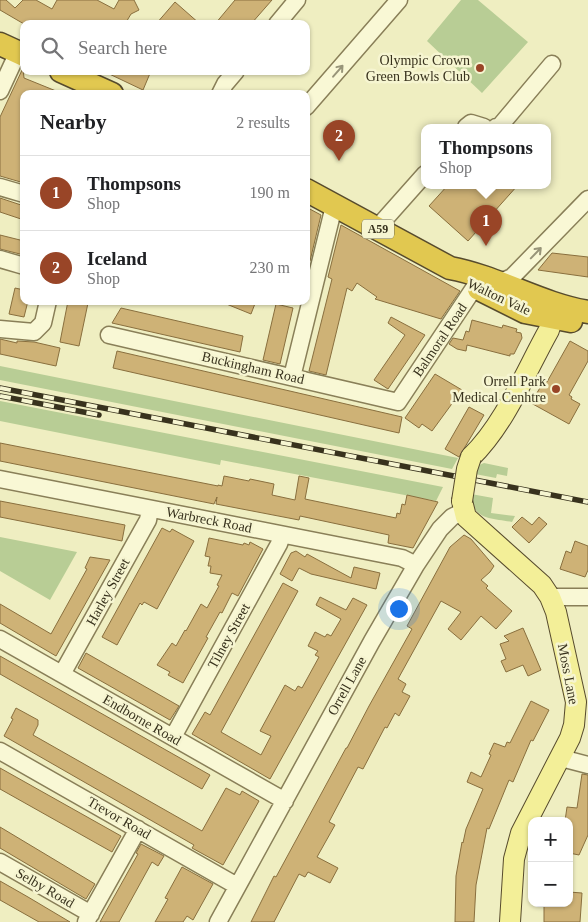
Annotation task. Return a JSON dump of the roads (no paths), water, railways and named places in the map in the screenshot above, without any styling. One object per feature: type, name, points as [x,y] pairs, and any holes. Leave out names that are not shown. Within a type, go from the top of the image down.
[{"type":"highway","points":[[70,75],[103,90]]},
{"type":"highway","name":"Walton Vale","points":[[310,192],[450,268],[560,316]]},
{"type":"main road","points":[[463,506],[467,469],[472,457],[488,438],[505,411],[560,316]]},
{"type":"main road","name":"Moss Lane","points":[[463,506],[466,517],[536,579],[550,597],[556,612],[576,702],[574,725],[561,758],[521,833],[514,859],[510,922]]},
{"type":"street","points":[[280,20],[297,0]]},
{"type":"street","points":[[310,103],[399,0]]},
{"type":"street","points":[[0,91],[8,46]]},
{"type":"street","points":[[502,124],[552,64]]},
{"type":"street","points":[[222,90],[233,75]]},
{"type":"street","points":[[377,228],[421,178]]},
{"type":"street","points":[[0,187],[20,193]]},
{"type":"street","points":[[485,282],[512,277],[588,199]]},
{"type":"street","points":[[310,291],[334,206]]},
{"type":"street","points":[[0,259],[20,265]]},
{"type":"street","name":"Balmoral Road","points":[[398,402],[485,282]]},
{"type":"street","points":[[0,330],[29,332],[37,329],[44,320],[47,305]]},
{"type":"street","points":[[292,377],[306,305]]},
{"type":"street","name":"Buckingham Road","points":[[109,335],[398,402]]},
{"type":"street","name":"Warbreck Road","points":[[0,479],[402,558],[416,565]]},
{"type":"street","name":"Orrell Lane","points":[[218,922],[416,565],[440,529],[463,506]]},
{"type":"street","name":"Harley Street","points":[[62,674],[148,520],[150,509]]},
{"type":"street","name":"Tilney Street","points":[[173,737],[280,544],[282,534]]},
{"type":"street","points":[[550,597],[588,597]]},
{"type":"street","name":"Endborne Road","points":[[0,638],[285,801]]},
{"type":"street","name":"Trevor Road","points":[[0,751],[238,886]]},
{"type":"street","points":[[561,758],[588,765]]},
{"type":"street","points":[[88,918],[138,829]]},
{"type":"street","name":"Selby Road","points":[[0,862],[88,918]]},
{"type":"railway","points":[[0,388],[588,502]]},
{"type":"railway","points":[[0,396],[99,415]]},
{"type":"place","name":"Olympic Crown Green Bowls Club","points":[[480,68]]},
{"type":"place","name":"Iceland","points":[[339,161]]},
{"type":"place","name":"Thompsons","points":[[486,246]]},
{"type":"place","name":"Orrell Park Medical Cenhtre","points":[[556,389]]}]
